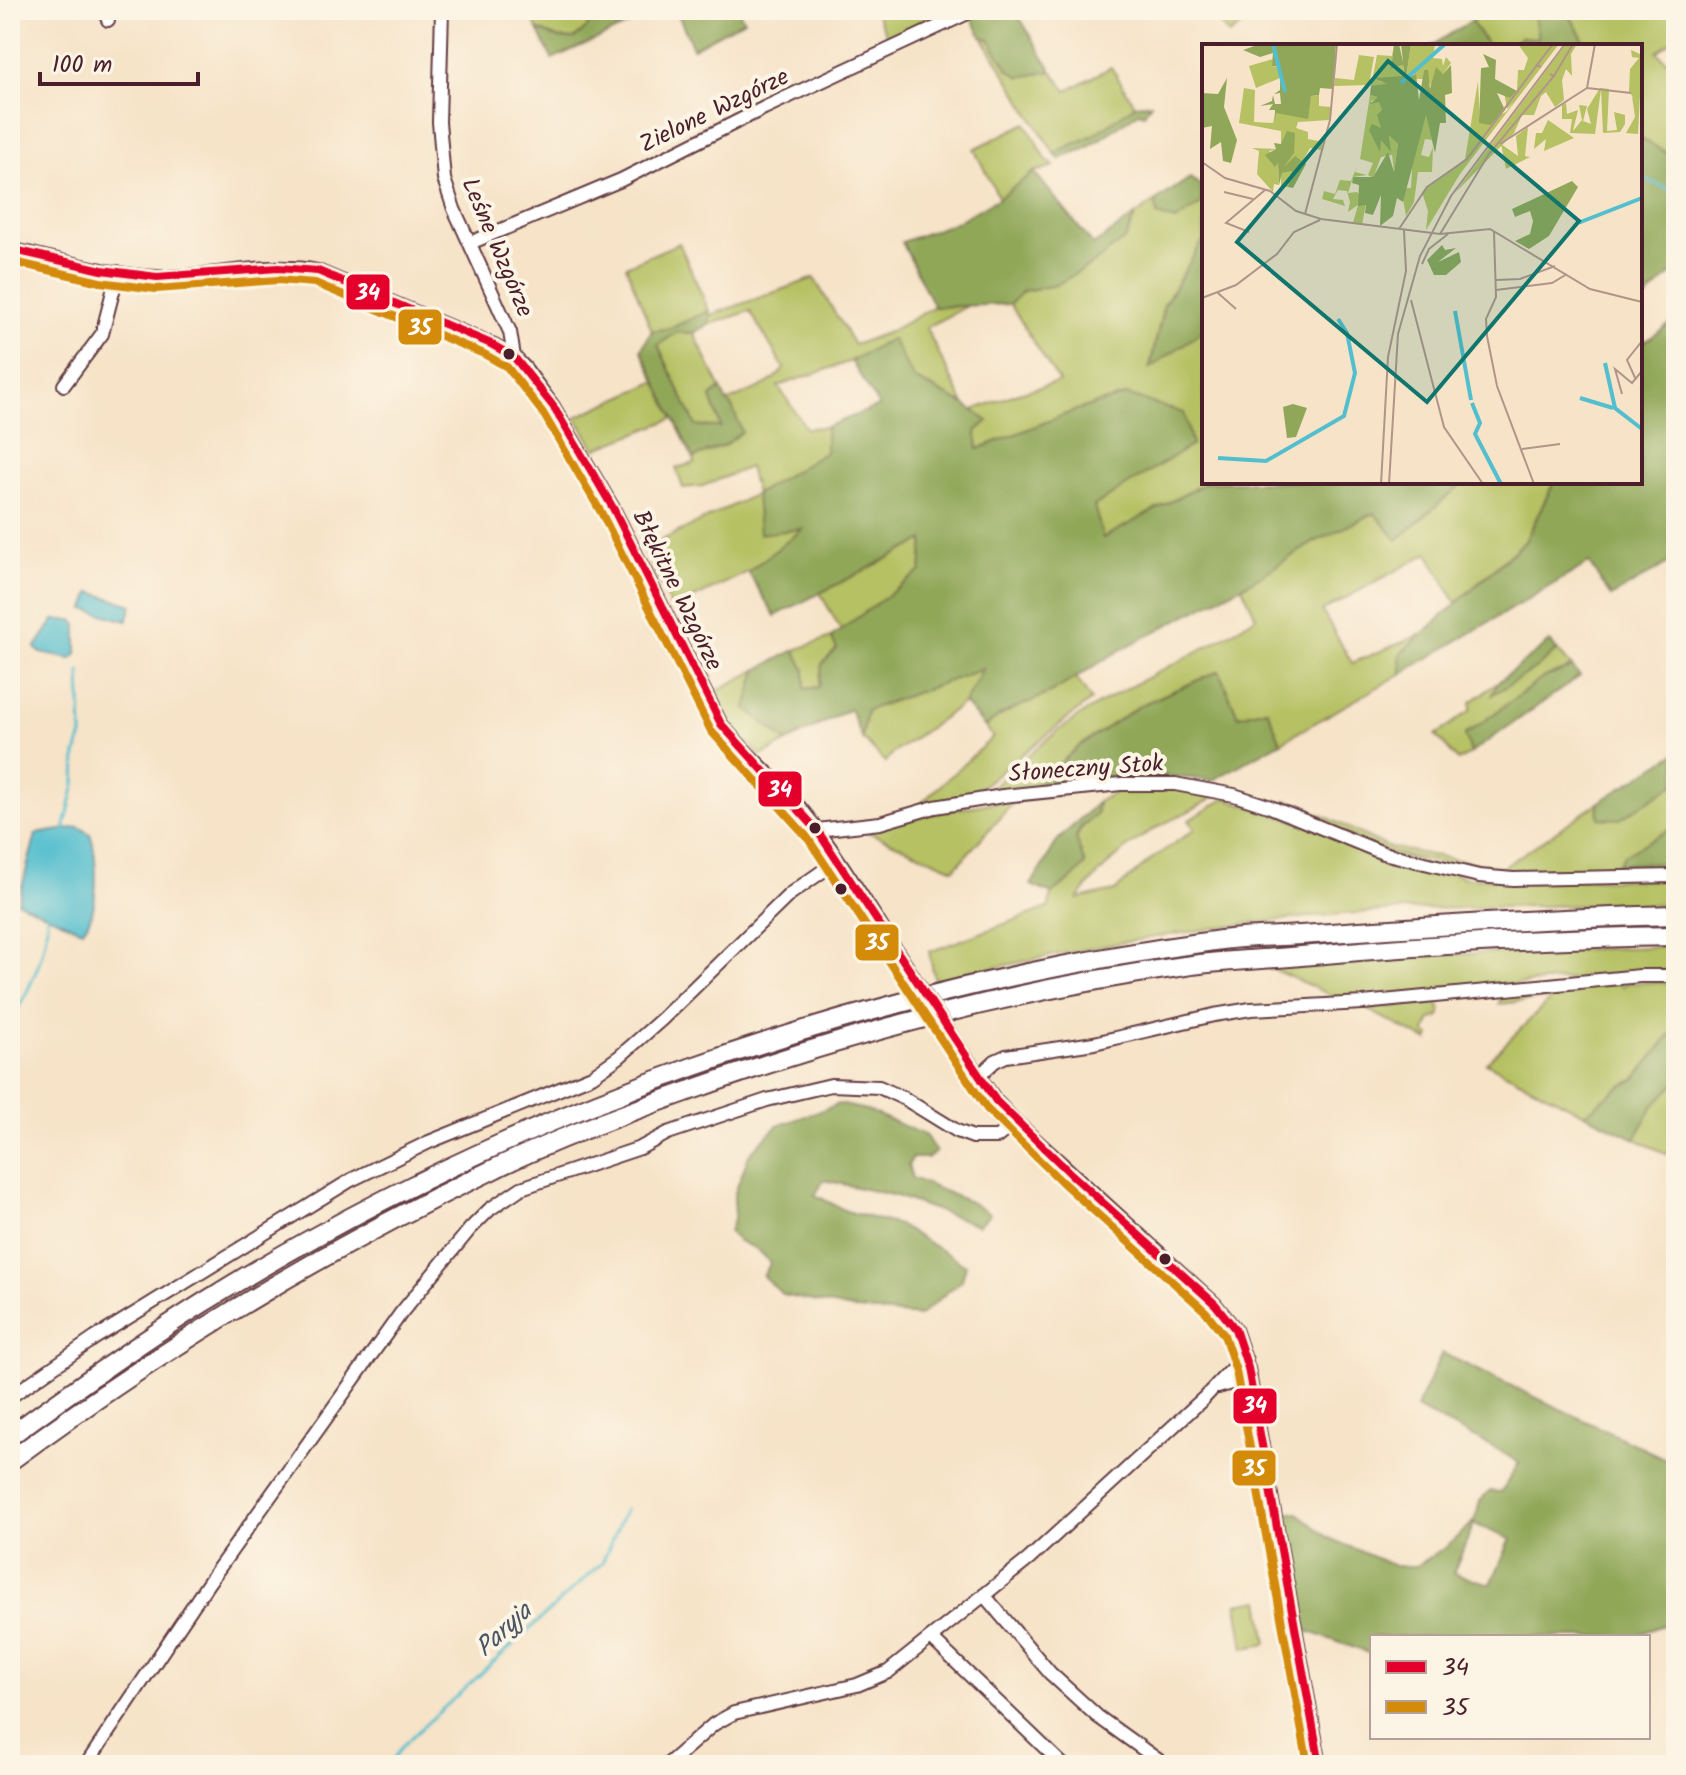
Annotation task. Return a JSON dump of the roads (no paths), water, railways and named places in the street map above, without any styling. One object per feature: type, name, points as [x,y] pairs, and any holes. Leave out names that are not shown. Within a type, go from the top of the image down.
[{"type":"highway","points":[[10,1436],[181,1317],[325,1232],[480,1154],[568,1115],[796,1031],[1008,976],[1228,939],[1404,926],[1676,915]]},
{"type":"highway","points":[[10,1461],[151,1361],[237,1306],[400,1215],[495,1168],[611,1119],[826,1044],[1003,999],[1185,966],[1464,944],[1676,936]]},
{"type":"street","name":"Leśne Wzgórze","points":[[442,10],[439,147],[444,179],[510,332],[514,357]]},
{"type":"street","name":"Zielone Wzgórze","points":[[470,243],[621,180],[764,108],[974,10]]},
{"type":"street","points":[[10,249],[157,277],[272,266],[318,271],[489,343],[514,357]]},
{"type":"street","points":[[64,385],[102,334],[118,272]]},
{"type":"street","name":"Błękitne Wzgórze","points":[[514,357],[539,384],[613,508],[721,724],[817,830],[978,1077],[1016,1122],[1228,1318],[1250,1377],[1320,1765]]},
{"type":"street","name":"Słoneczny Stok","points":[[817,830],[880,823],[935,807],[1003,796],[1121,784],[1175,784],[1245,798],[1383,853],[1479,876],[1513,879],[1676,876]]},
{"type":"street","points":[[10,1397],[106,1331],[351,1180],[429,1142],[592,1076],[662,1019],[790,894],[837,861]]},
{"type":"street","points":[[978,1077],[995,1061],[1006,1056],[1094,1043],[1251,1009],[1403,1000],[1640,976],[1676,976]]},
{"type":"street","points":[[86,1765],[209,1582],[401,1313],[470,1229],[507,1196],[521,1188],[640,1148],[668,1133],[767,1100],[831,1085],[879,1087],[973,1137],[997,1137],[1016,1122]]},
{"type":"street","points":[[667,1765],[725,1718],[764,1704],[857,1685],[888,1672],[1029,1559],[1215,1388],[1237,1363],[1246,1360]]},
{"type":"street","points":[[1215,1388],[1250,1377]]},
{"type":"street","points":[[984,1595],[1050,1673],[1097,1716],[1165,1765]]},
{"type":"street","points":[[931,1638],[1063,1765]]},
{"type":"water","points":[[91,592],[132,605],[127,621],[85,609]]},
{"type":"water","points":[[54,620],[73,620],[77,625],[77,654],[71,659],[41,653],[35,648]]},
{"type":"water","points":[[79,827],[90,834],[96,869],[95,898],[88,922],[82,930],[18,902],[36,834]]},
{"type":"waterway","points":[[1642,177],[1676,193]]},
{"type":"waterway","points":[[64,830],[82,735],[80,672]]},
{"type":"waterway","points":[[10,1022],[37,970],[45,941],[47,912]]},
{"type":"waterway","name":"Paryja","points":[[389,1765],[402,1746],[602,1563],[625,1510]]}]
